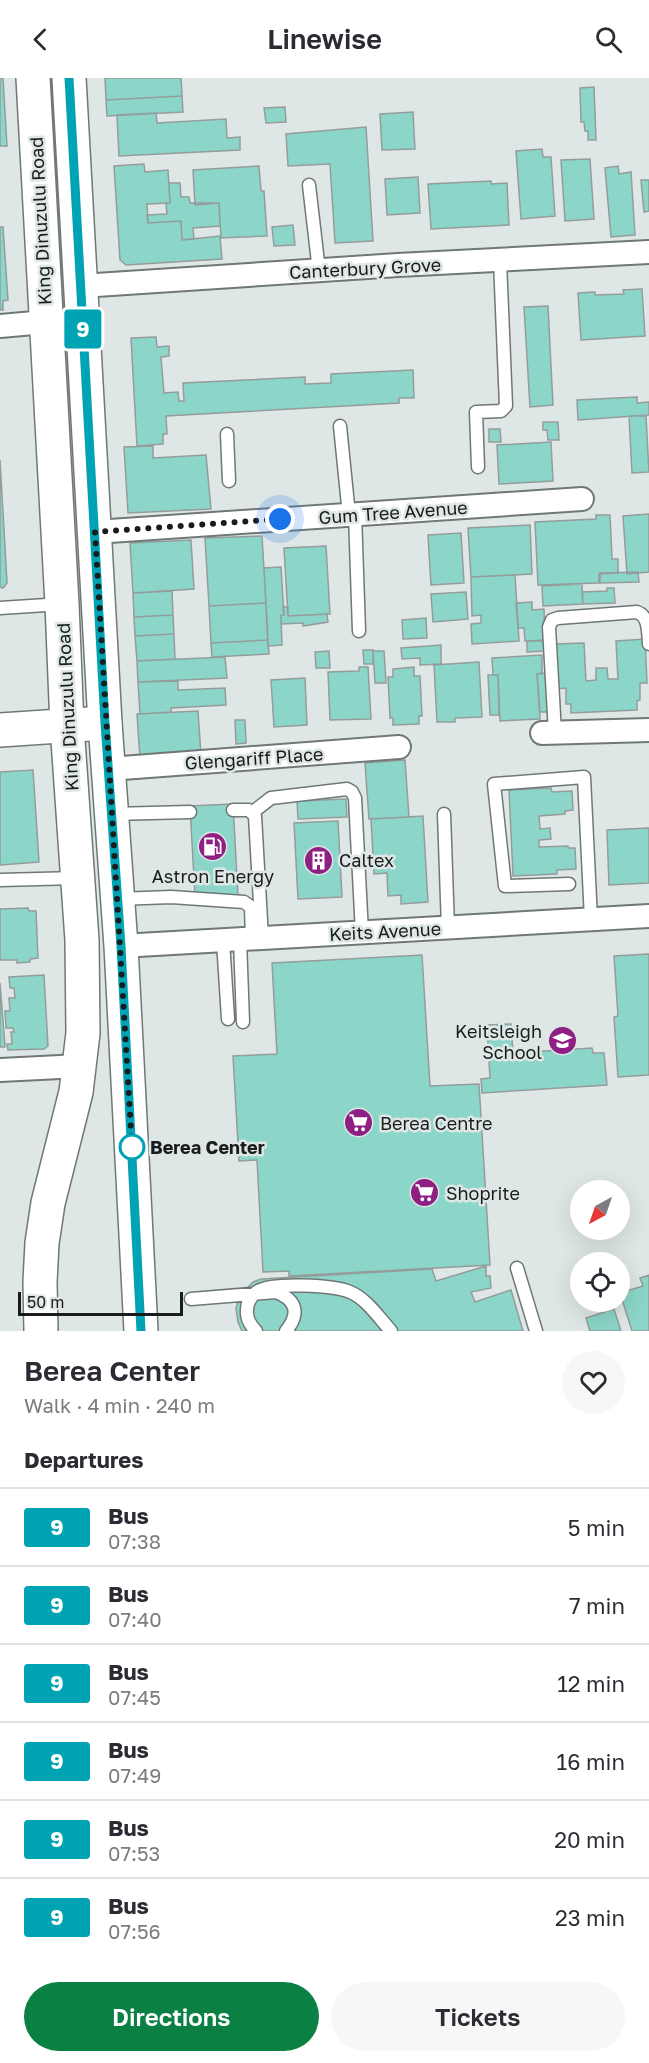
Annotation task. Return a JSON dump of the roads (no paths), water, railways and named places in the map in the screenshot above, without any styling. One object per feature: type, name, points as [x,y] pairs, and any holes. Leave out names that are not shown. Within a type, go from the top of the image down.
[{"type":"main road","name":"King Dinuzulu Road","points":[[33,78],[67,726],[78,878],[83,1033],[76,1092],[46,1213],[40,1282],[41,1331]]},
{"type":"main road","name":"King Dinuzulu Road","points":[[69,78],[105,723],[121,946],[141,1331]]},
{"type":"main road","points":[[0,730],[105,723]]},
{"type":"street","name":"Canterbury Grove","points":[[81,286],[649,252]]},
{"type":"street","points":[[0,326],[45,322]]},
{"type":"street","name":"Gum Tree Avenue","points":[[95,532],[582,499]]},
{"type":"street","points":[[549,733],[649,730]]},
{"type":"street","name":"Glengariff Place","points":[[109,769],[399,747]]},
{"type":"street","name":"Keits Avenue","points":[[121,946],[649,916]]},
{"type":"street","points":[[0,1071],[80,1066]]},
{"type":"lane","points":[[309,185],[319,271]]},
{"type":"lane","points":[[477,467],[476,412],[501,411],[506,406],[500,261]]},
{"type":"lane","points":[[340,426],[344,474],[352,514],[359,631]]},
{"type":"lane","points":[[227,434],[229,481]]},
{"type":"lane","points":[[0,608],[62,604]]},
{"type":"lane","points":[[549,733],[549,627],[552,620],[637,612],[647,618],[649,644]]},
{"type":"lane","points":[[569,884],[505,886],[495,784],[584,777],[591,919]]},
{"type":"lane","points":[[243,1022],[244,939],[253,812],[271,798],[347,789],[352,792],[355,798],[362,933]]},
{"type":"lane","points":[[233,810],[253,812]]},
{"type":"lane","points":[[111,814],[190,812]]},
{"type":"lane","points":[[444,814],[448,927]]},
{"type":"lane","points":[[0,880],[78,878]]},
{"type":"lane","points":[[117,899],[171,897],[244,902],[251,907],[228,1019]]},
{"type":"lane","points":[[517,1268],[536,1331]]},
{"type":"lane","points":[[256,1331],[249,1324],[246,1314],[248,1303],[253,1296],[265,1289],[299,1286],[328,1287],[354,1294],[391,1331]]},
{"type":"lane","points":[[191,1299],[276,1292],[286,1296],[292,1301],[294,1307],[295,1317],[286,1331]]},
{"type":"place","name":"Astron Energy","points":[[213,847]]},
{"type":"place","name":"Caltex","points":[[318,860]]},
{"type":"place","name":"Keitsleigh School","points":[[563,1041]]},
{"type":"place","name":"Berea Centre","points":[[359,1123]]},
{"type":"place","name":"Berea Center","points":[[132,1147]]},
{"type":"place","name":"Shoprite","points":[[425,1193]]}]
